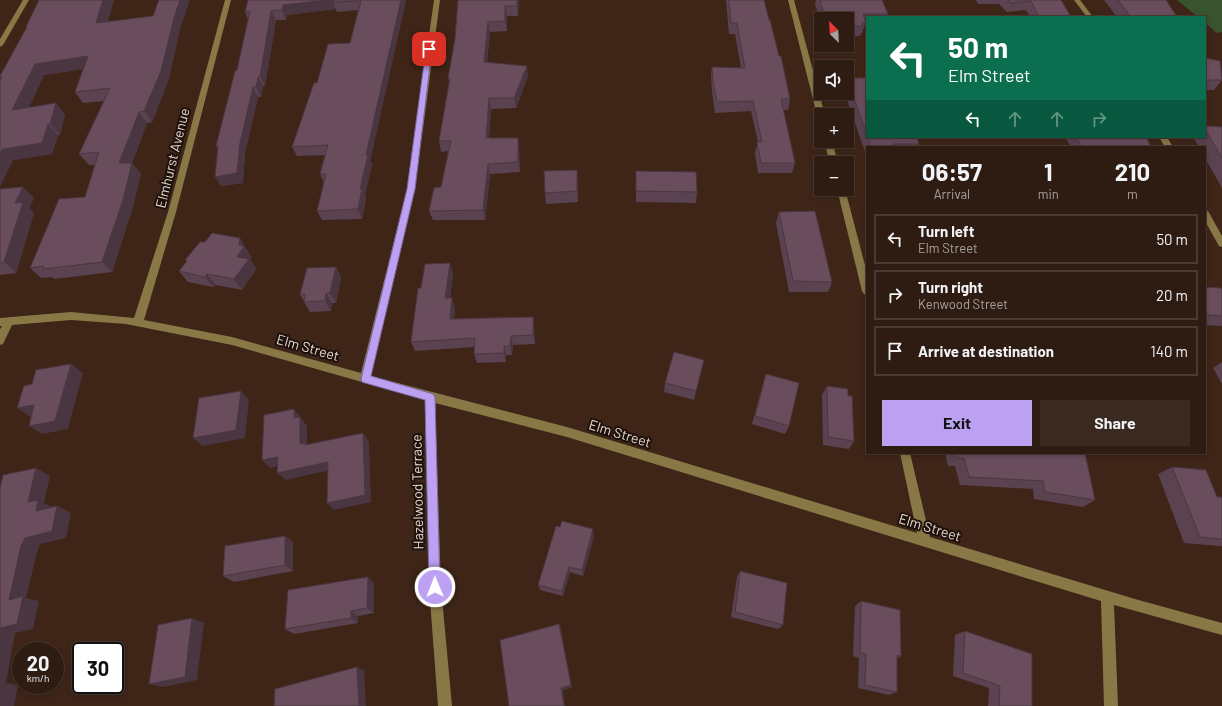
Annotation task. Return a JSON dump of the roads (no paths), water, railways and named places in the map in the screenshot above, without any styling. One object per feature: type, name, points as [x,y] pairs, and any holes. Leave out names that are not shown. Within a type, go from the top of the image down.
[{"type":"street","points":[[0,45],[26,0]]},
{"type":"street","name":"Elmhurst Avenue","points":[[138,322],[172,212],[228,0]]},
{"type":"street","points":[[365,379],[411,189],[437,0]]},
{"type":"street","points":[[791,0],[819,108]]},
{"type":"street","points":[[1077,0],[1089,16]]},
{"type":"street","points":[[843,196],[866,287]]},
{"type":"street","points":[[1206,215],[1222,244]]},
{"type":"street","name":"Elm Street","points":[[4,322],[71,316],[126,320],[232,341],[430,397],[574,435],[1222,630]]},
{"type":"street","points":[[0,341],[4,322]]},
{"type":"street","name":"Hazelwood Terrace","points":[[430,397],[435,587],[444,706]]},
{"type":"street","points":[[904,454],[925,541]]},
{"type":"street","points":[[1107,596],[1111,706]]}]
